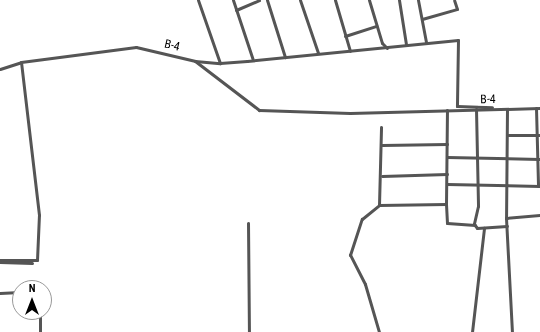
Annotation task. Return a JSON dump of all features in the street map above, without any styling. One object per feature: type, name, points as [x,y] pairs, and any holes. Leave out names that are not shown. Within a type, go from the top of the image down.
[{"type":"street","points":[[198,0],[220,63]]},
{"type":"street","points":[[233,0],[253,60]]},
{"type":"street","points":[[236,10],[259,0]]},
{"type":"street","points":[[267,0],[286,57]]},
{"type":"street","points":[[300,0],[318,53]]},
{"type":"street","points":[[335,0],[350,51]]},
{"type":"street","points":[[369,0],[382,43],[387,48]]},
{"type":"street","points":[[399,0],[406,44]]},
{"type":"street","points":[[418,0],[426,42]]},
{"type":"street","points":[[422,19],[457,9],[454,0]]},
{"type":"street","points":[[345,36],[376,26]]},
{"type":"street","points":[[194,61],[220,63],[458,40],[457,106],[536,108],[539,135],[539,186],[507,184],[447,184]]},
{"type":"street","name":"B-4","points":[[0,69],[21,62],[136,47],[194,61],[259,110],[350,113],[536,108]]},
{"type":"street","points":[[0,261],[37,260],[39,215],[21,62]]},
{"type":"street","points":[[475,225],[477,184],[476,109]]},
{"type":"street","points":[[507,109],[508,135],[506,218],[512,332]]},
{"type":"street","points":[[447,110],[446,223],[475,225],[477,228],[507,226]]},
{"type":"street","points":[[379,205],[382,176],[381,127]]},
{"type":"street","points":[[508,135],[539,135]]},
{"type":"street","points":[[382,146],[446,144]]},
{"type":"street","points":[[447,157],[539,159]]},
{"type":"street","points":[[382,176],[447,174]]},
{"type":"street","points":[[379,332],[365,284],[350,255],[362,219],[379,205],[446,204]]},
{"type":"street","points":[[506,218],[540,215]]},
{"type":"street","points":[[248,223],[249,332]]},
{"type":"street","points":[[472,332],[484,228]]},
{"type":"street","points":[[0,261],[32,263]]},
{"type":"street","points":[[0,293],[12,292]]},
{"type":"street","points":[[40,320],[40,331]]}]
